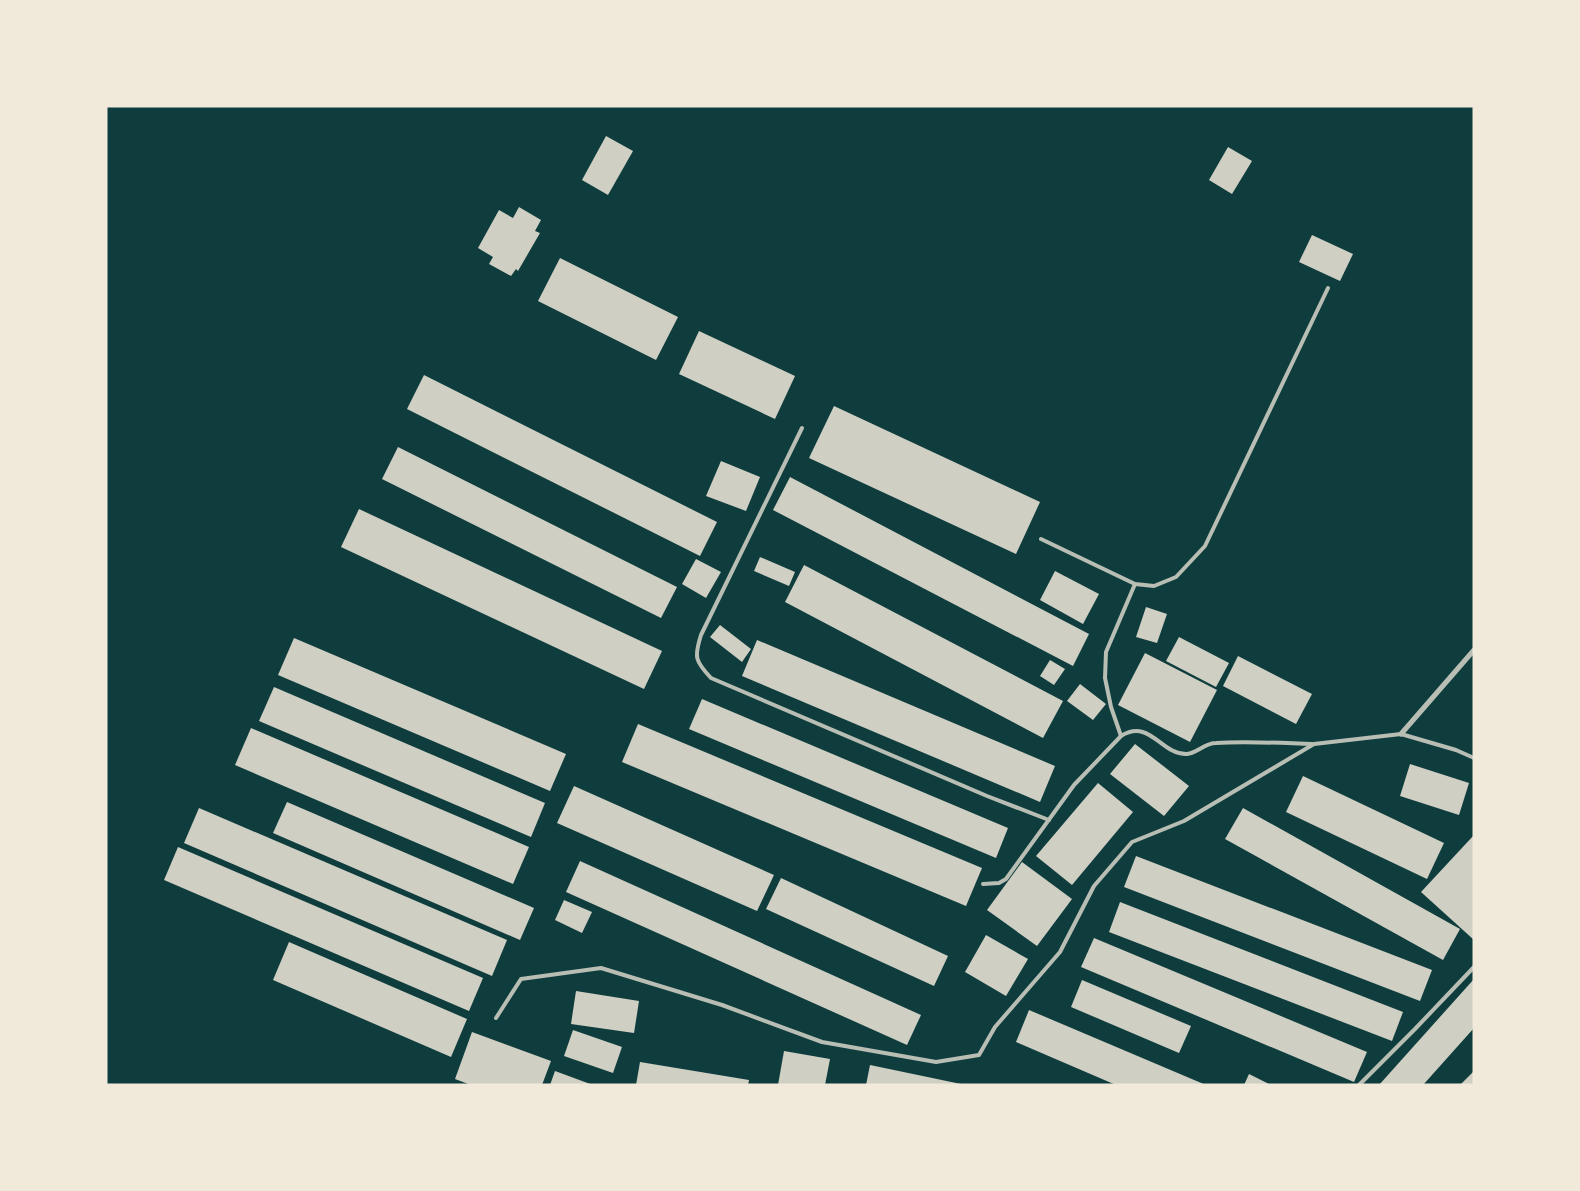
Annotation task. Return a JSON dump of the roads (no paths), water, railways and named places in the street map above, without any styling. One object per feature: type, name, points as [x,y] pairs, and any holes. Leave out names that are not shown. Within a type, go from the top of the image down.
[{"type":"street","points":[[1401,734],[1474,650]]},
{"type":"lane","points":[[1040,539],[1136,584],[1154,586],[1176,577],[1205,546],[1328,288]]},
{"type":"lane","points":[[802,428],[700,635],[695,653],[701,667],[711,678],[986,796],[1049,820]]},
{"type":"lane","points":[[1121,736],[1104,678],[1106,652],[1136,584]]},
{"type":"lane","points":[[984,884],[999,883],[1006,879],[1074,785],[1121,736],[1129,731],[1149,734],[1175,751],[1187,754],[1213,743],[1314,744],[1401,734],[1456,750],[1474,758]]},
{"type":"lane","points":[[496,1018],[521,978],[601,968],[722,1005],[822,1042],[936,1062],[979,1055],[995,1027],[1060,952],[1094,886],[1132,842],[1184,821],[1314,744]]},
{"type":"lane","points":[[1359,1085],[1474,967]]}]
